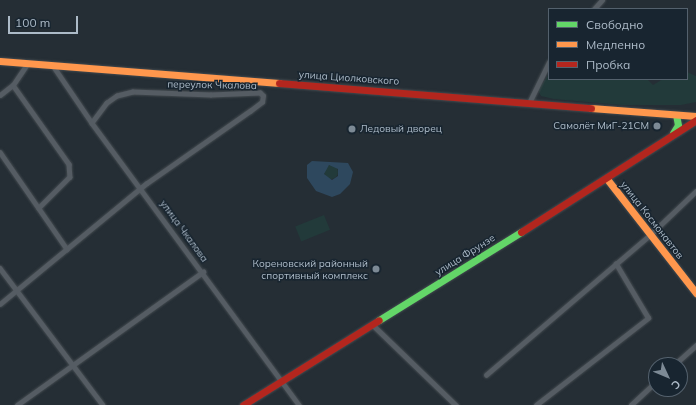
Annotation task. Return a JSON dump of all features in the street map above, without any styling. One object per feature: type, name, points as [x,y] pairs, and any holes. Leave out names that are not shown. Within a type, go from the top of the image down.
[{"type":"main road","name":"улица Циолковского","points":[[0,61],[696,116]]},
{"type":"main road","points":[[669,138],[678,125],[676,115]]},
{"type":"main road","name":"улица Фрунзе","points":[[243,405],[607,178],[696,120]]},
{"type":"main road","name":"улица Космонавтов","points":[[607,178],[696,293]]},
{"type":"street","points":[[595,8],[602,0]]},
{"type":"street","points":[[0,95],[13,85],[26,64]]},
{"type":"street","points":[[530,102],[548,64]]},
{"type":"street","name":"улица Чкалова","points":[[54,66],[92,123],[142,187],[283,380],[299,405]]},
{"type":"street","points":[[13,85],[69,164],[70,177],[39,208]]},
{"type":"street","name":"переулок Чкалова","points":[[92,123],[107,103],[117,96],[133,92],[211,95],[260,93],[263,96],[262,102],[250,112],[142,187]]},
{"type":"street","points":[[0,152],[67,249]]},
{"type":"street","points":[[0,304],[142,187]]},
{"type":"street","points":[[486,375],[651,234],[696,191]]},
{"type":"street","points":[[536,405],[648,318],[616,264]]},
{"type":"street","points":[[0,268],[103,405]]},
{"type":"street","points":[[16,405],[203,272]]},
{"type":"street","points":[[372,324],[456,405]]},
{"type":"street","points":[[683,357],[696,345]]},
{"type":"street","points":[[631,405],[648,389]]},
{"type":"green space","points":[[688,72],[696,76],[696,102],[681,105],[622,105],[554,99],[541,96],[538,90],[548,75],[548,80],[648,80],[653,85],[661,80],[688,80]]},
{"type":"green space","points":[[328,165],[334,165],[338,169],[338,175],[334,179],[328,179],[324,175],[324,169]]},
{"type":"green space","points":[[324,215],[330,230],[301,241],[295,227]]},
{"type":"water","points":[[312,161],[348,163],[353,172],[350,184],[340,194],[332,197],[316,191],[307,178],[307,165]],"holes":[[[329,165],[338,169],[338,176],[332,180],[324,174]]]},
{"type":"traffic: fast","points":[[673,133],[678,125],[676,115]]},
{"type":"traffic: fast","points":[[379,320],[521,232]]},
{"type":"traffic: slow","points":[[0,61],[279,83]]},
{"type":"traffic: slow","points":[[591,108],[696,116]]},
{"type":"traffic: slow","points":[[607,179],[696,293]]},
{"type":"traffic: jam","points":[[279,83],[591,108]]},
{"type":"traffic: jam","points":[[521,232],[696,120]]},
{"type":"traffic: jam","points":[[243,405],[379,320]]},
{"type":"place","name":"Самолёт МиГ-21СМ","points":[[657,126]]},
{"type":"place","name":"Ледовый дворец","points":[[352,129]]},
{"type":"place","name":"Кореновский районный спортивный комплекс","points":[[376,269]]}]
